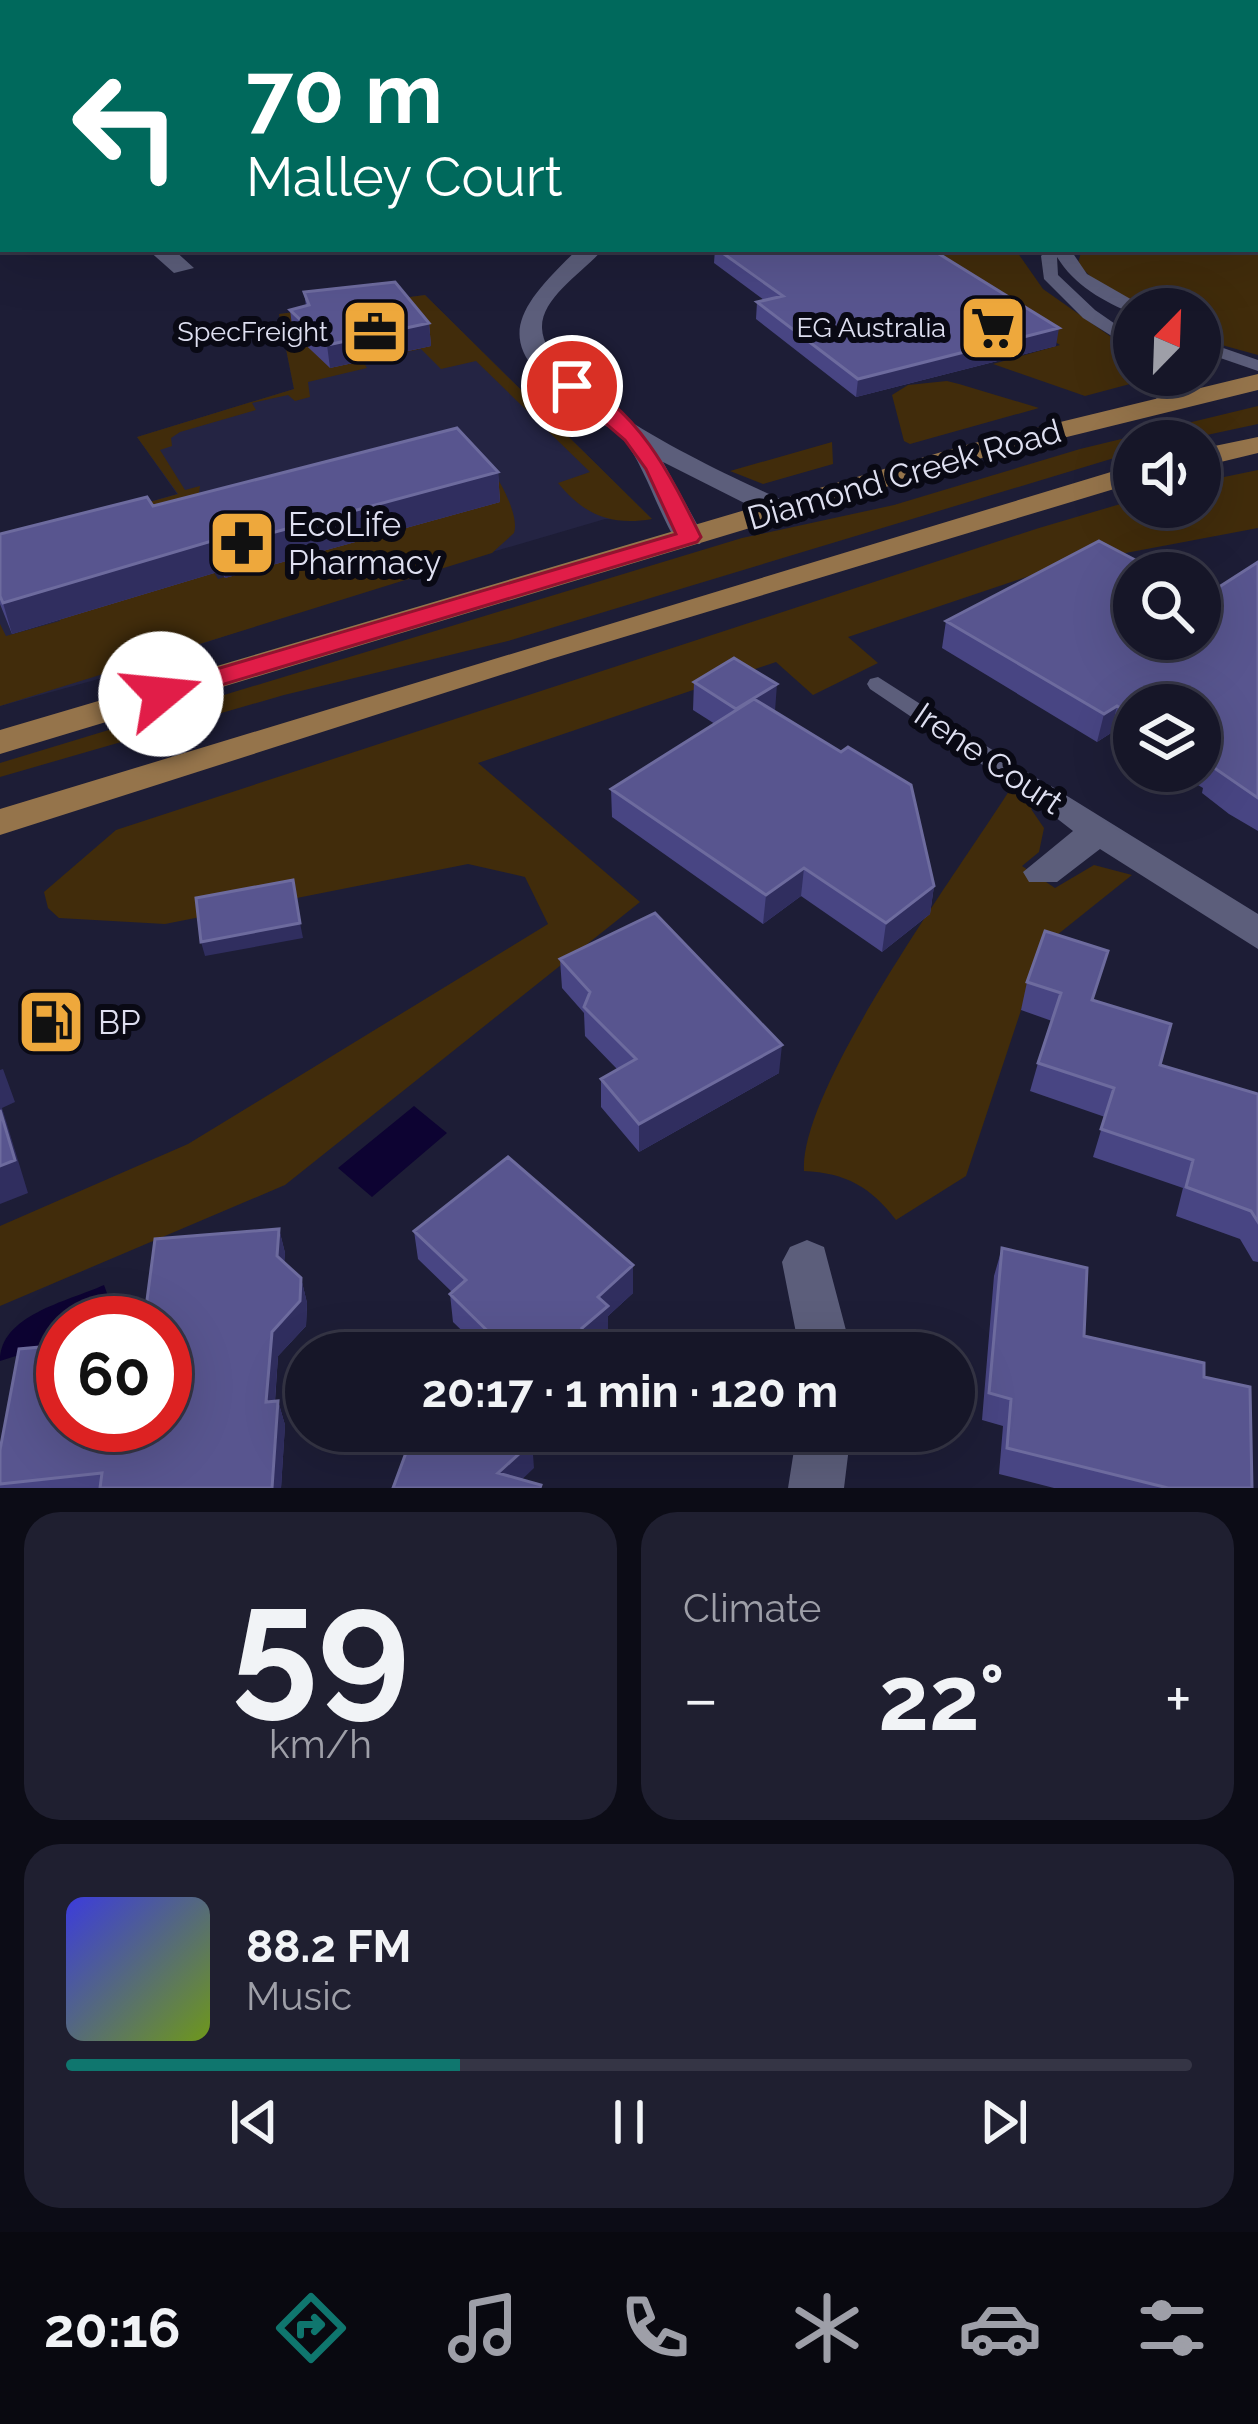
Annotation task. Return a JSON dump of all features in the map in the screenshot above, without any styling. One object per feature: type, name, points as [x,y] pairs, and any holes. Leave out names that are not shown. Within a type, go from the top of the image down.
[{"type":"main road","name":"Diamond Creek Road","points":[[1221,384],[1258,382]]},
{"type":"main road","name":"Diamond Creek Road","points":[[0,742],[783,511],[1140,396]]},
{"type":"main road","points":[[1221,453],[1258,445]]},
{"type":"main road","name":"Diamond Creek Road","points":[[0,822],[539,652],[1113,481]]},
{"type":"street","points":[[163,252],[182,268]]},
{"type":"street","points":[[588,252],[539,305],[530,323],[529,344],[542,361],[632,436],[726,487],[783,511]]},
{"type":"street","points":[[632,436],[657,469],[689,537]]},
{"type":"street","name":"Irene Court","points":[[1051,799],[1258,934]]},
{"type":"street","name":"Irene Court","points":[[1043,872],[1100,831]]},
{"type":"street","points":[[807,1262],[822,1332]]},
{"type":"street","points":[[816,1488],[821,1452]]},
{"type":"lane","points":[[1055,252],[1049,256],[1050,276],[1113,331]]},
{"type":"lane","points":[[1060,252],[1077,275],[1113,296]]},
{"type":"lane","points":[[1221,353],[1258,366]]},
{"type":"lane","name":"Irene Court","points":[[878,684],[1051,799]]},
{"type":"shaded area","points":[[910,252],[1017,252],[1043,289],[1113,338],[1113,389],[1085,396],[993,364],[1060,345]]},
{"type":"shaded area","points":[[1081,252],[1258,252],[1258,355],[1221,345],[1221,288],[1113,288],[1113,292],[1078,263]]},
{"type":"shaded area","points":[[425,295],[652,519],[605,519],[332,599],[106,677],[0,706],[0,544],[177,494],[137,437],[294,389],[279,314]]},
{"type":"shaded area","points":[[425,295],[652,519],[611,519],[578,503],[558,483],[590,472],[476,361],[441,369],[421,349],[363,361],[367,368],[308,382],[310,397],[295,401],[288,395],[252,403],[256,410],[180,432],[171,438],[172,446],[160,450],[185,490],[200,486],[199,493],[177,504],[100,516],[178,494],[137,437],[294,389],[279,314]]},
{"type":"shaded area","points":[[947,381],[1039,408],[910,444],[904,441],[892,395],[908,385]]},
{"type":"shaded area","points":[[1258,406],[1258,424],[1221,432],[1221,420],[1200,420]]},
{"type":"shaded area","points":[[458,437],[488,464],[512,509],[514,533],[492,553],[0,706],[0,624],[6,636],[60,621],[59,616],[185,526],[218,579],[499,502]]},
{"type":"shaded area","points":[[1113,441],[1113,458],[508,641],[284,695],[0,777],[0,763],[742,538],[894,505]]},
{"type":"shaded area","points":[[832,442],[833,464],[763,484],[730,471]]},
{"type":"shaded area","points":[[1258,470],[1258,528],[1062,565],[848,637],[878,663],[813,695],[776,662],[478,763],[640,902],[285,1185],[0,1306],[0,1226],[188,1144],[548,924],[525,877],[468,864],[165,924],[59,918],[48,908],[44,892],[116,830],[1113,506],[1113,528],[1221,528],[1221,478]]},
{"type":"shaded area","points":[[1009,791],[1035,805],[1031,809],[1044,828],[1039,852],[1022,866],[1055,888],[1094,865],[1132,875],[1042,947],[966,1176],[896,1220],[856,1184],[804,1171],[809,1134],[853,1035]]},
{"type":"shaded area","points":[[414,1106],[447,1133],[372,1197],[338,1168]]},
{"type":"shaded area","points":[[104,1285],[108,1296],[75,1296]]},
{"type":"shaded area","points":[[36,1313],[36,1353],[0,1361],[3,1345]]},
{"type":"building","points":[[721,252],[936,252],[1059,328],[858,379],[757,302],[783,296]]},
{"type":"building","points":[[395,282],[429,323],[327,345],[290,310],[309,305],[304,292]]},
{"type":"building","points":[[457,428],[498,472],[219,547],[215,540],[3,603],[0,596],[0,534],[147,497],[153,506]]},
{"type":"building","points":[[1099,541],[1120,552],[1113,552],[1113,660],[1221,660],[1221,586],[1258,562],[1258,798],[1221,773],[1221,684],[1113,684],[1113,708],[1104,714],[946,621]]},
{"type":"building","points":[[734,658],[777,684],[736,709],[694,682]]},
{"type":"building","points":[[754,699],[841,752],[848,747],[911,785],[934,886],[886,923],[804,868],[766,895],[611,789]]},
{"type":"building","points":[[293,880],[300,923],[201,942],[196,898]]},
{"type":"building","points":[[655,913],[782,1045],[639,1124],[601,1079],[636,1059],[584,1007],[590,992],[560,959]]},
{"type":"building","points":[[1045,931],[1108,951],[1092,1000],[1171,1024],[1160,1065],[1258,1094],[1258,1222],[1251,1211],[1186,1187],[1193,1160],[1101,1129],[1114,1088],[1038,1063],[1061,993],[1027,982]]},
{"type":"building","points":[[0,1110],[15,1160],[0,1166]]},
{"type":"building","points":[[508,1157],[633,1265],[598,1297],[608,1306],[582,1328],[586,1332],[489,1332],[450,1294],[466,1280],[414,1231]]},
{"type":"building","points":[[279,1229],[277,1256],[301,1278],[300,1301],[272,1332],[266,1402],[278,1401],[272,1488],[100,1488],[102,1473],[0,1484],[0,1450],[19,1349],[36,1347],[36,1452],[192,1452],[192,1296],[148,1296],[155,1239]]},
{"type":"building","points":[[1002,1248],[1087,1268],[1084,1336],[1204,1363],[1204,1377],[1250,1387],[1252,1488],[1168,1488],[1007,1448],[1011,1399],[989,1393]]},
{"type":"building","points":[[406,1452],[521,1452],[498,1473],[541,1485],[540,1488],[393,1488]]},
{"type":"place","name":"EG Australia","points":[[993,328]]},
{"type":"place","name":"SpecFreight","points":[[375,332]]},
{"type":"place","name":"EcoLife Pharmacy","points":[[242,543]]},
{"type":"place","name":"BP","points":[[51,1022]]},
{"type":"route","points":[[161,694],[689,537],[657,469],[632,436],[572,386]]}]
